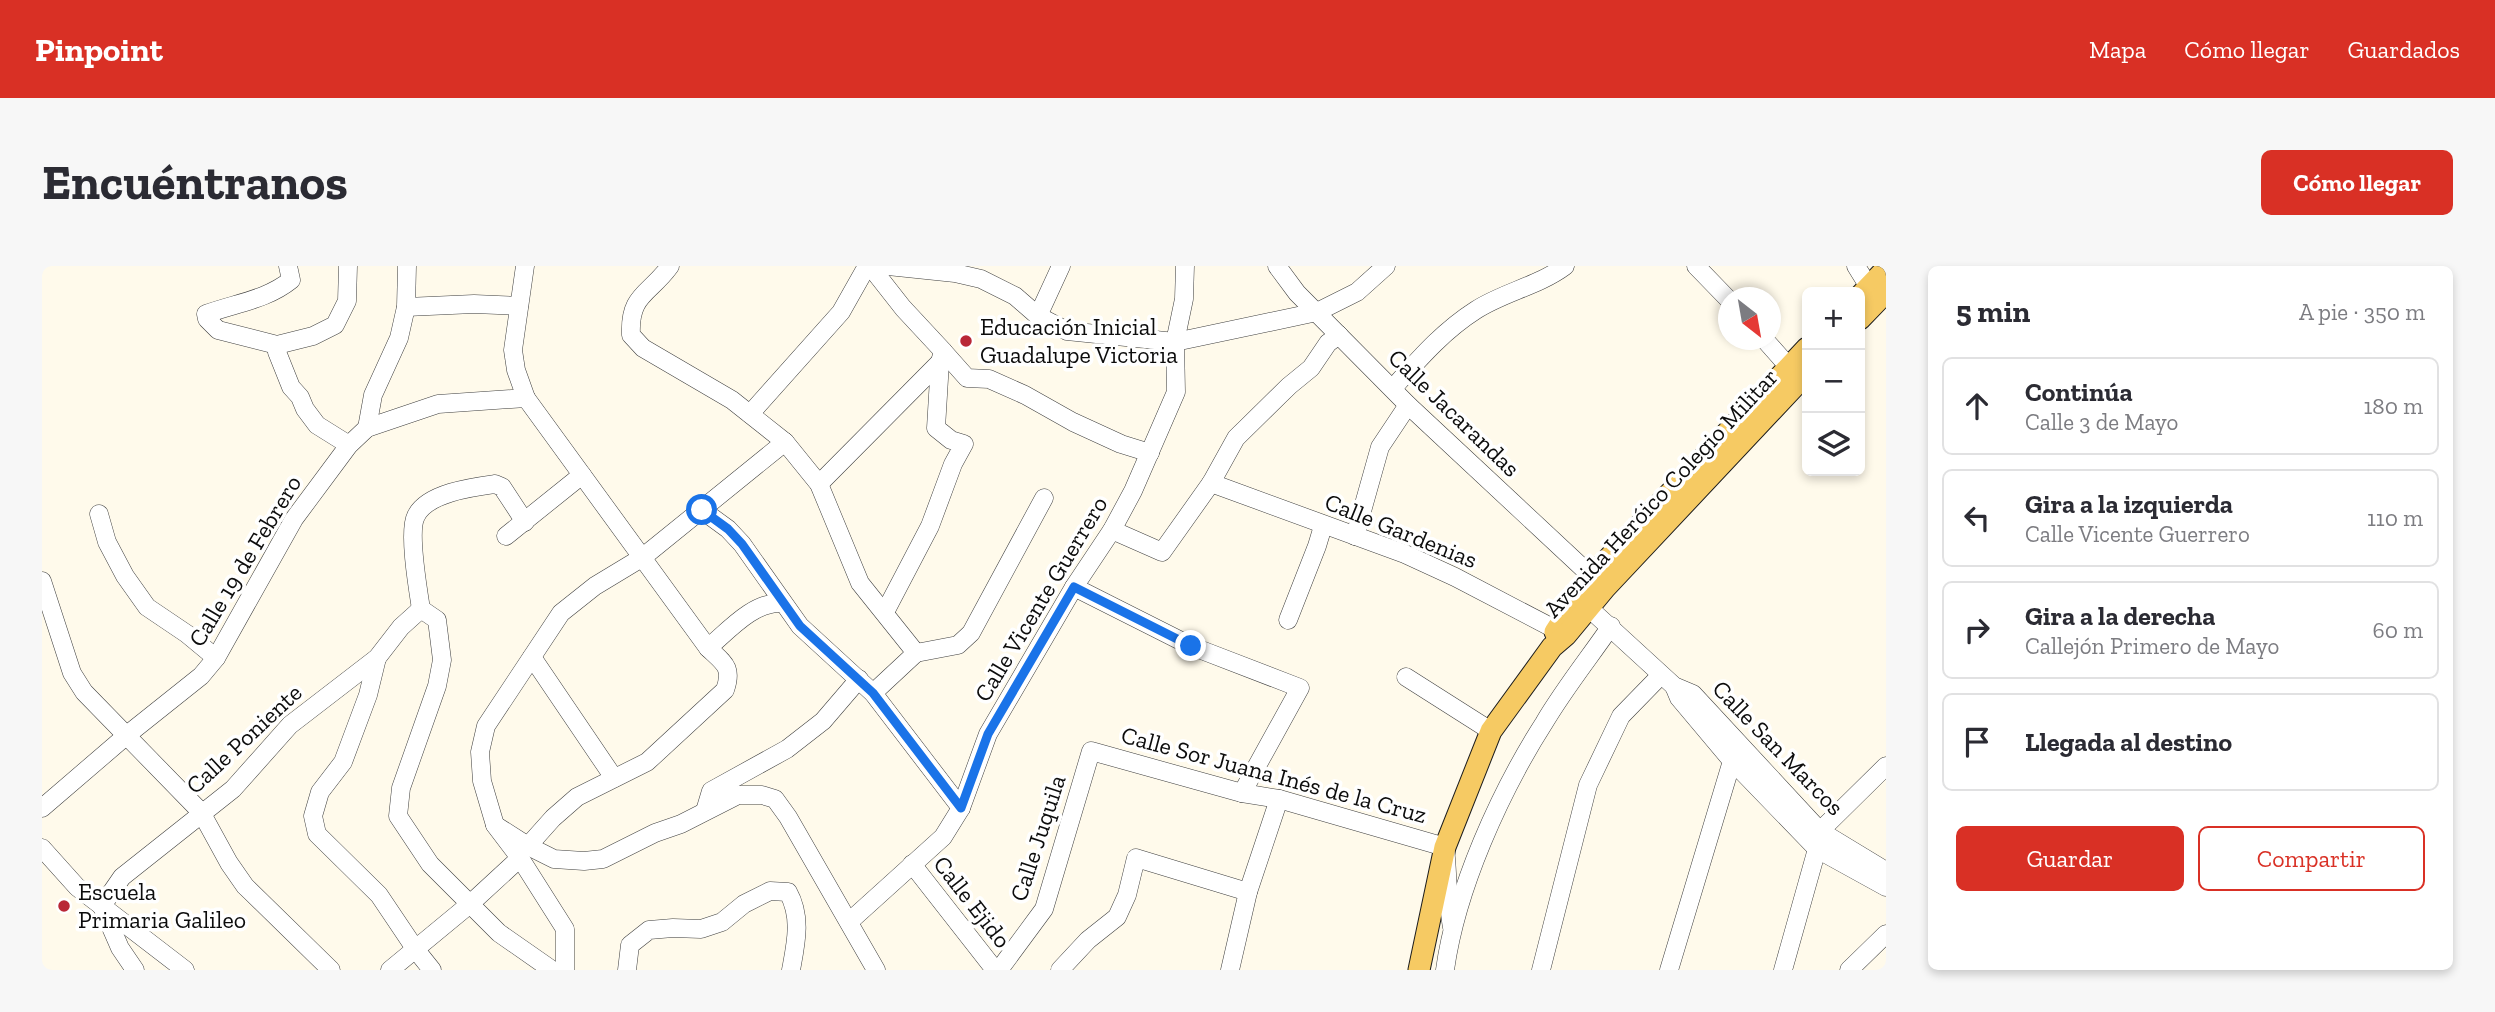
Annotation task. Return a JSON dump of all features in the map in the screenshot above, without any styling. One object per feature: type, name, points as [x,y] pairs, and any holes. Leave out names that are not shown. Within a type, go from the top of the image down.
[{"type":"main road","points":[[1865,310],[1886,269]]},
{"type":"main road","name":"Avenida Heróico Colegio Militar","points":[[1419,970],[1445,846],[1491,731],[1598,582],[1798,370],[1806,350]]},
{"type":"street","points":[[288,266],[291,280],[276,292],[264,298],[206,314],[207,320],[218,331],[277,345],[313,336],[335,325],[347,301],[348,266]]},
{"type":"street","points":[[367,428],[373,394],[400,338],[406,307],[407,266]]},
{"type":"street","points":[[390,970],[470,904],[578,797],[647,762],[726,690],[730,678],[726,665],[708,648],[526,398],[516,370],[513,350],[525,266]]},
{"type":"street","points":[[670,266],[636,303],[630,317],[631,335],[643,348],[720,393],[785,442],[819,484],[860,583],[916,653]]},
{"type":"street","points":[[750,414],[841,312],[869,266],[941,357],[967,378],[989,379],[1025,395],[1073,422],[1121,444],[1150,453]]},
{"type":"street","points":[[888,266],[955,273],[981,279],[1015,296],[1038,316],[1067,331],[1175,342],[1317,312],[1357,292],[1385,266]]},
{"type":"street","points":[[1038,316],[1061,266]]},
{"type":"street","name":"Calle Vicente Guerrero","points":[[849,921],[943,837],[961,808],[988,734],[1074,587],[1112,530],[1150,453],[1176,391],[1175,342],[1184,299],[1185,266]]},
{"type":"street","name":"Calle Jacarandas","points":[[1277,266],[1297,293],[1408,405],[1598,582]]},
{"type":"street","points":[[1696,266],[1718,289]]},
{"type":"street","points":[[1856,266],[1874,294]]},
{"type":"street","points":[[1393,388],[1438,338],[1478,308],[1555,268]]},
{"type":"street","points":[[406,307],[474,304],[519,306]]},
{"type":"street","points":[[1112,530],[1162,552],[1211,483],[1236,438],[1311,368],[1328,343],[1339,335]]},
{"type":"street","points":[[277,345],[277,352],[291,387],[300,397],[305,409],[317,425],[349,445]]},
{"type":"street","points":[[1776,350],[1798,370]]},
{"type":"street","points":[[819,484],[941,357]]},
{"type":"street","points":[[885,612],[930,526],[953,464],[964,444],[951,440],[936,428],[941,357]]},
{"type":"street","name":"Calle 19 de Febrero","points":[[42,808],[201,676],[216,659],[294,519],[349,445],[367,428],[438,404],[526,398]]},
{"type":"street","points":[[1355,536],[1380,447],[1408,405]]},
{"type":"street","points":[[565,970],[565,929],[524,852],[495,825],[482,781],[480,752],[486,726],[561,613],[595,586],[643,557],[785,442]]},
{"type":"street","points":[[506,536],[582,475]]},
{"type":"street","name":"Calle Gardenias","points":[[1211,483],[1405,554],[1455,577],[1558,638]]},
{"type":"street","points":[[524,522],[502,487],[495,484],[451,492],[427,503],[415,516],[414,541],[421,609],[437,620],[442,660],[437,686],[401,789],[398,816],[430,864],[499,933],[552,970]]},
{"type":"street","points":[[873,693],[916,653],[958,645],[971,633],[1044,498]]},
{"type":"street","points":[[702,510],[728,529],[742,544],[800,626],[873,693],[961,808]]},
{"type":"street","points":[[99,514],[113,554],[146,607],[187,634],[216,659]]},
{"type":"street","points":[[1288,620],[1323,526]]},
{"type":"street","points":[[42,581],[72,673],[84,692],[201,812],[245,886],[331,970]]},
{"type":"street","points":[[1074,587],[1191,646],[1300,688],[1242,793]]},
{"type":"street","name":"Calle San Marcos","points":[[1583,602],[1668,680],[1693,694],[1819,840],[1886,871]]},
{"type":"street","points":[[708,648],[742,619],[772,603],[782,603]]},
{"type":"street","name":"Calle Poniente","points":[[102,906],[122,877],[233,789],[290,725],[377,658],[401,627],[421,609]]},
{"type":"street","points":[[1444,970],[1452,927],[1482,844],[1508,786],[1544,722],[1611,626]]},
{"type":"street","points":[[532,657],[614,778]]},
{"type":"street","points":[[377,658],[368,695],[343,762],[320,792],[313,816],[317,834],[379,895],[432,970]]},
{"type":"street","points":[[1406,677],[1491,731]]},
{"type":"street","points":[[705,811],[712,790],[787,749],[823,721],[859,680]]},
{"type":"street","points":[[1543,970],[1588,785],[1621,716],[1668,680],[1679,698],[1732,761],[1819,840],[1886,887]]},
{"type":"street","name":"Calle Sor Juana Inés de la Cruz","points":[[1091,751],[1242,793],[1279,799],[1445,846]]},
{"type":"street","name":"Calle Juquila","points":[[997,970],[1044,909],[1091,751]]},
{"type":"street","points":[[1669,970],[1732,761]]},
{"type":"street","points":[[1783,970],[1819,840],[1886,766]]},
{"type":"street","points":[[524,852],[554,859],[603,859],[738,796],[762,795],[775,799],[876,970]]},
{"type":"street","points":[[1230,970],[1248,892],[1279,799]]},
{"type":"street","points":[[1445,846],[1452,927]]},
{"type":"street","points":[[42,849],[77,887],[185,970]]},
{"type":"street","points":[[1059,970],[1088,940],[1117,918],[1127,895],[1136,858],[1248,892]]},
{"type":"street","name":"Calle Ejido","points":[[912,864],[997,970]]},
{"type":"street","points":[[627,970],[630,945],[649,930],[701,929],[722,922],[744,904],[770,891],[788,892],[796,906],[797,936],[791,970]]},
{"type":"street","points":[[102,906],[120,948],[135,970]]},
{"type":"street","points":[[1849,970],[1886,934]]},
{"type":"place","name":"Educación Inicial Guadalupe Victoria","points":[[966,341]]},
{"type":"place","name":"Escuela Primaria Galileo","points":[[64,906]]},
{"type":"route","points":[[702,510],[728,529],[742,544],[800,626],[873,693],[961,808],[988,734],[1074,587],[1191,646]]}]
